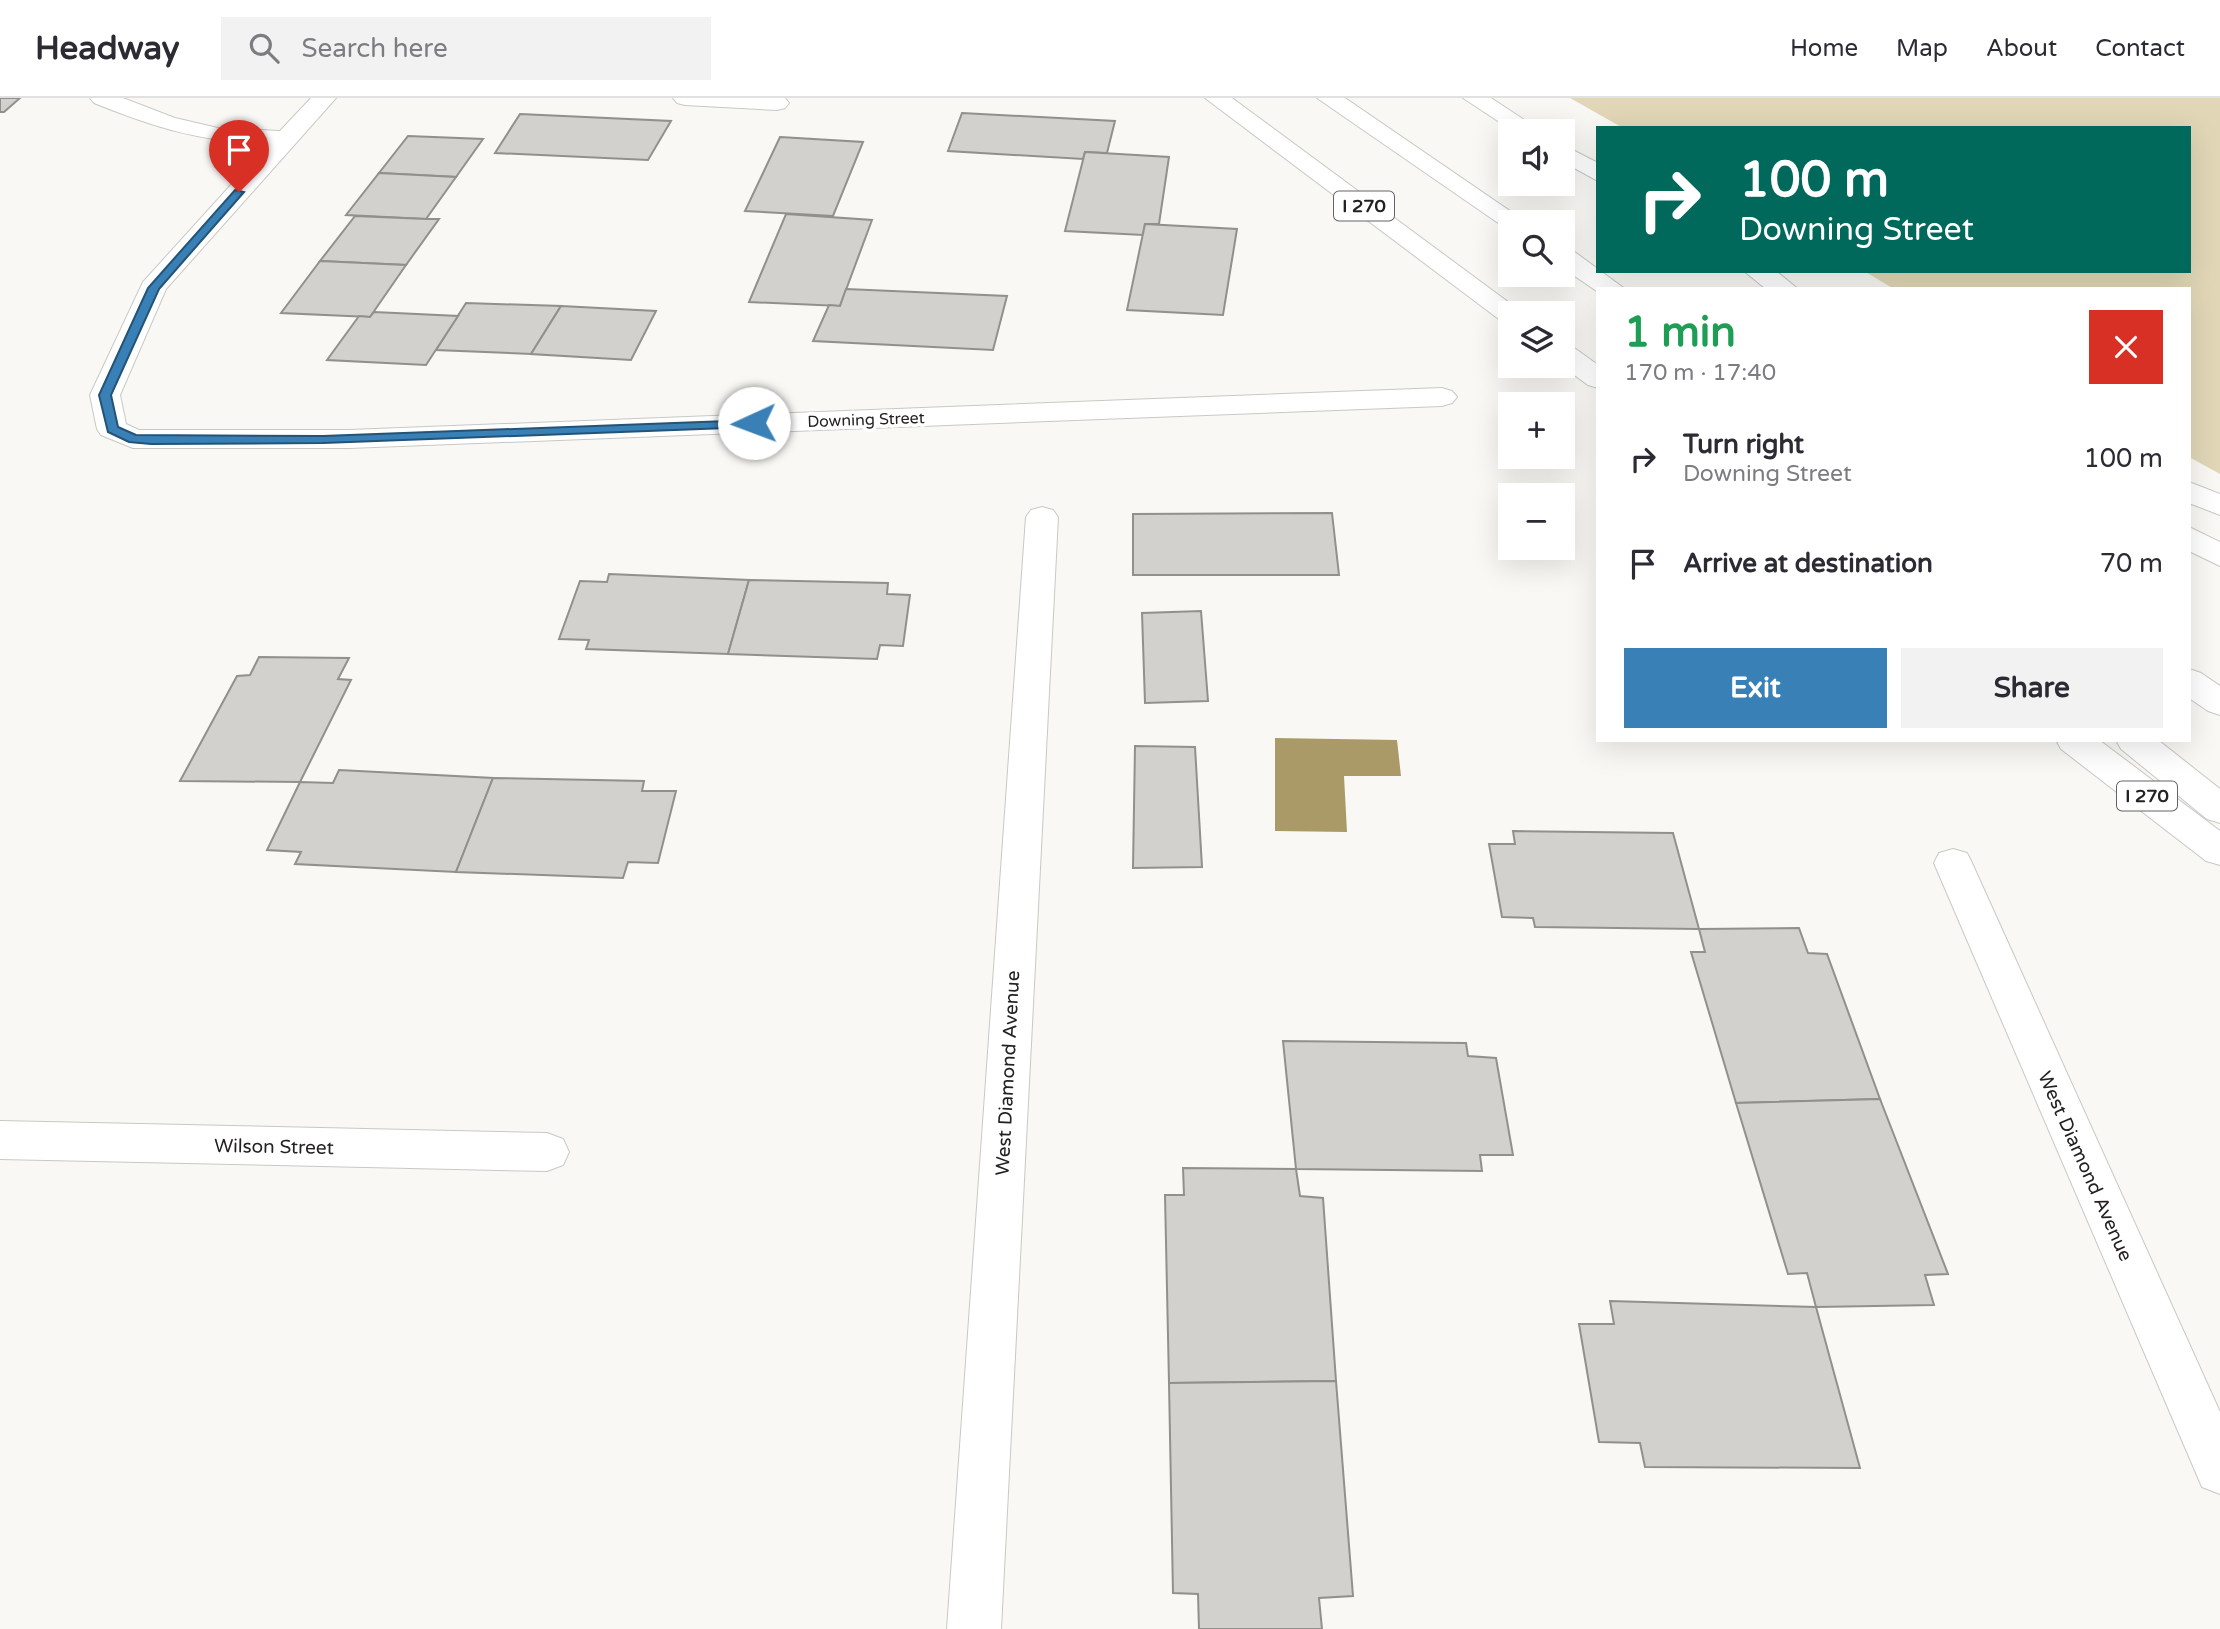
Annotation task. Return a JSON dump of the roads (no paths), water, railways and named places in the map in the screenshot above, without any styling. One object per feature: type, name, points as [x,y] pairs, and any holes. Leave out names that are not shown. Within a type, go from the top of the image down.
[{"type":"main road","points":[[102,98],[181,127],[218,135],[288,139]]},
{"type":"main road","name":"Downing Street","points":[[324,98],[173,262],[153,288],[105,395],[112,429],[133,439],[169,441],[349,439],[1442,397]]},
{"type":"main road","points":[[685,98],[777,103]]},
{"type":"main road","name":"I 270","points":[[1217,98],[1498,305]]},
{"type":"main road","points":[[1329,98],[1498,212]]},
{"type":"main road","points":[[1475,98],[1509,119]]},
{"type":"main road","points":[[1390,139],[1498,227]]},
{"type":"main road","points":[[1575,160],[1596,173]]},
{"type":"main road","points":[[1575,264],[1609,287]]},
{"type":"main road","points":[[1760,273],[1782,287]]},
{"type":"main road","points":[[1571,287],[1596,306]]},
{"type":"main road","points":[[1575,362],[1596,378]]},
{"type":"main road","points":[[2191,492],[2220,506]]},
{"type":"main road","name":"West Diamond Avenue","points":[[974,1629],[1042,517]]},
{"type":"main road","points":[[2191,538],[2220,556]]},
{"type":"main road","points":[[2191,682],[2220,703]]},
{"type":"main road","name":"I 270","points":[[2077,742],[2220,851]]},
{"type":"main road","points":[[2136,742],[2220,809]]},
{"type":"main road","name":"West Diamond Avenue","points":[[1953,863],[2220,1469]]},
{"type":"main road","name":"Wilson Street","points":[[0,1140],[547,1152]]}]
